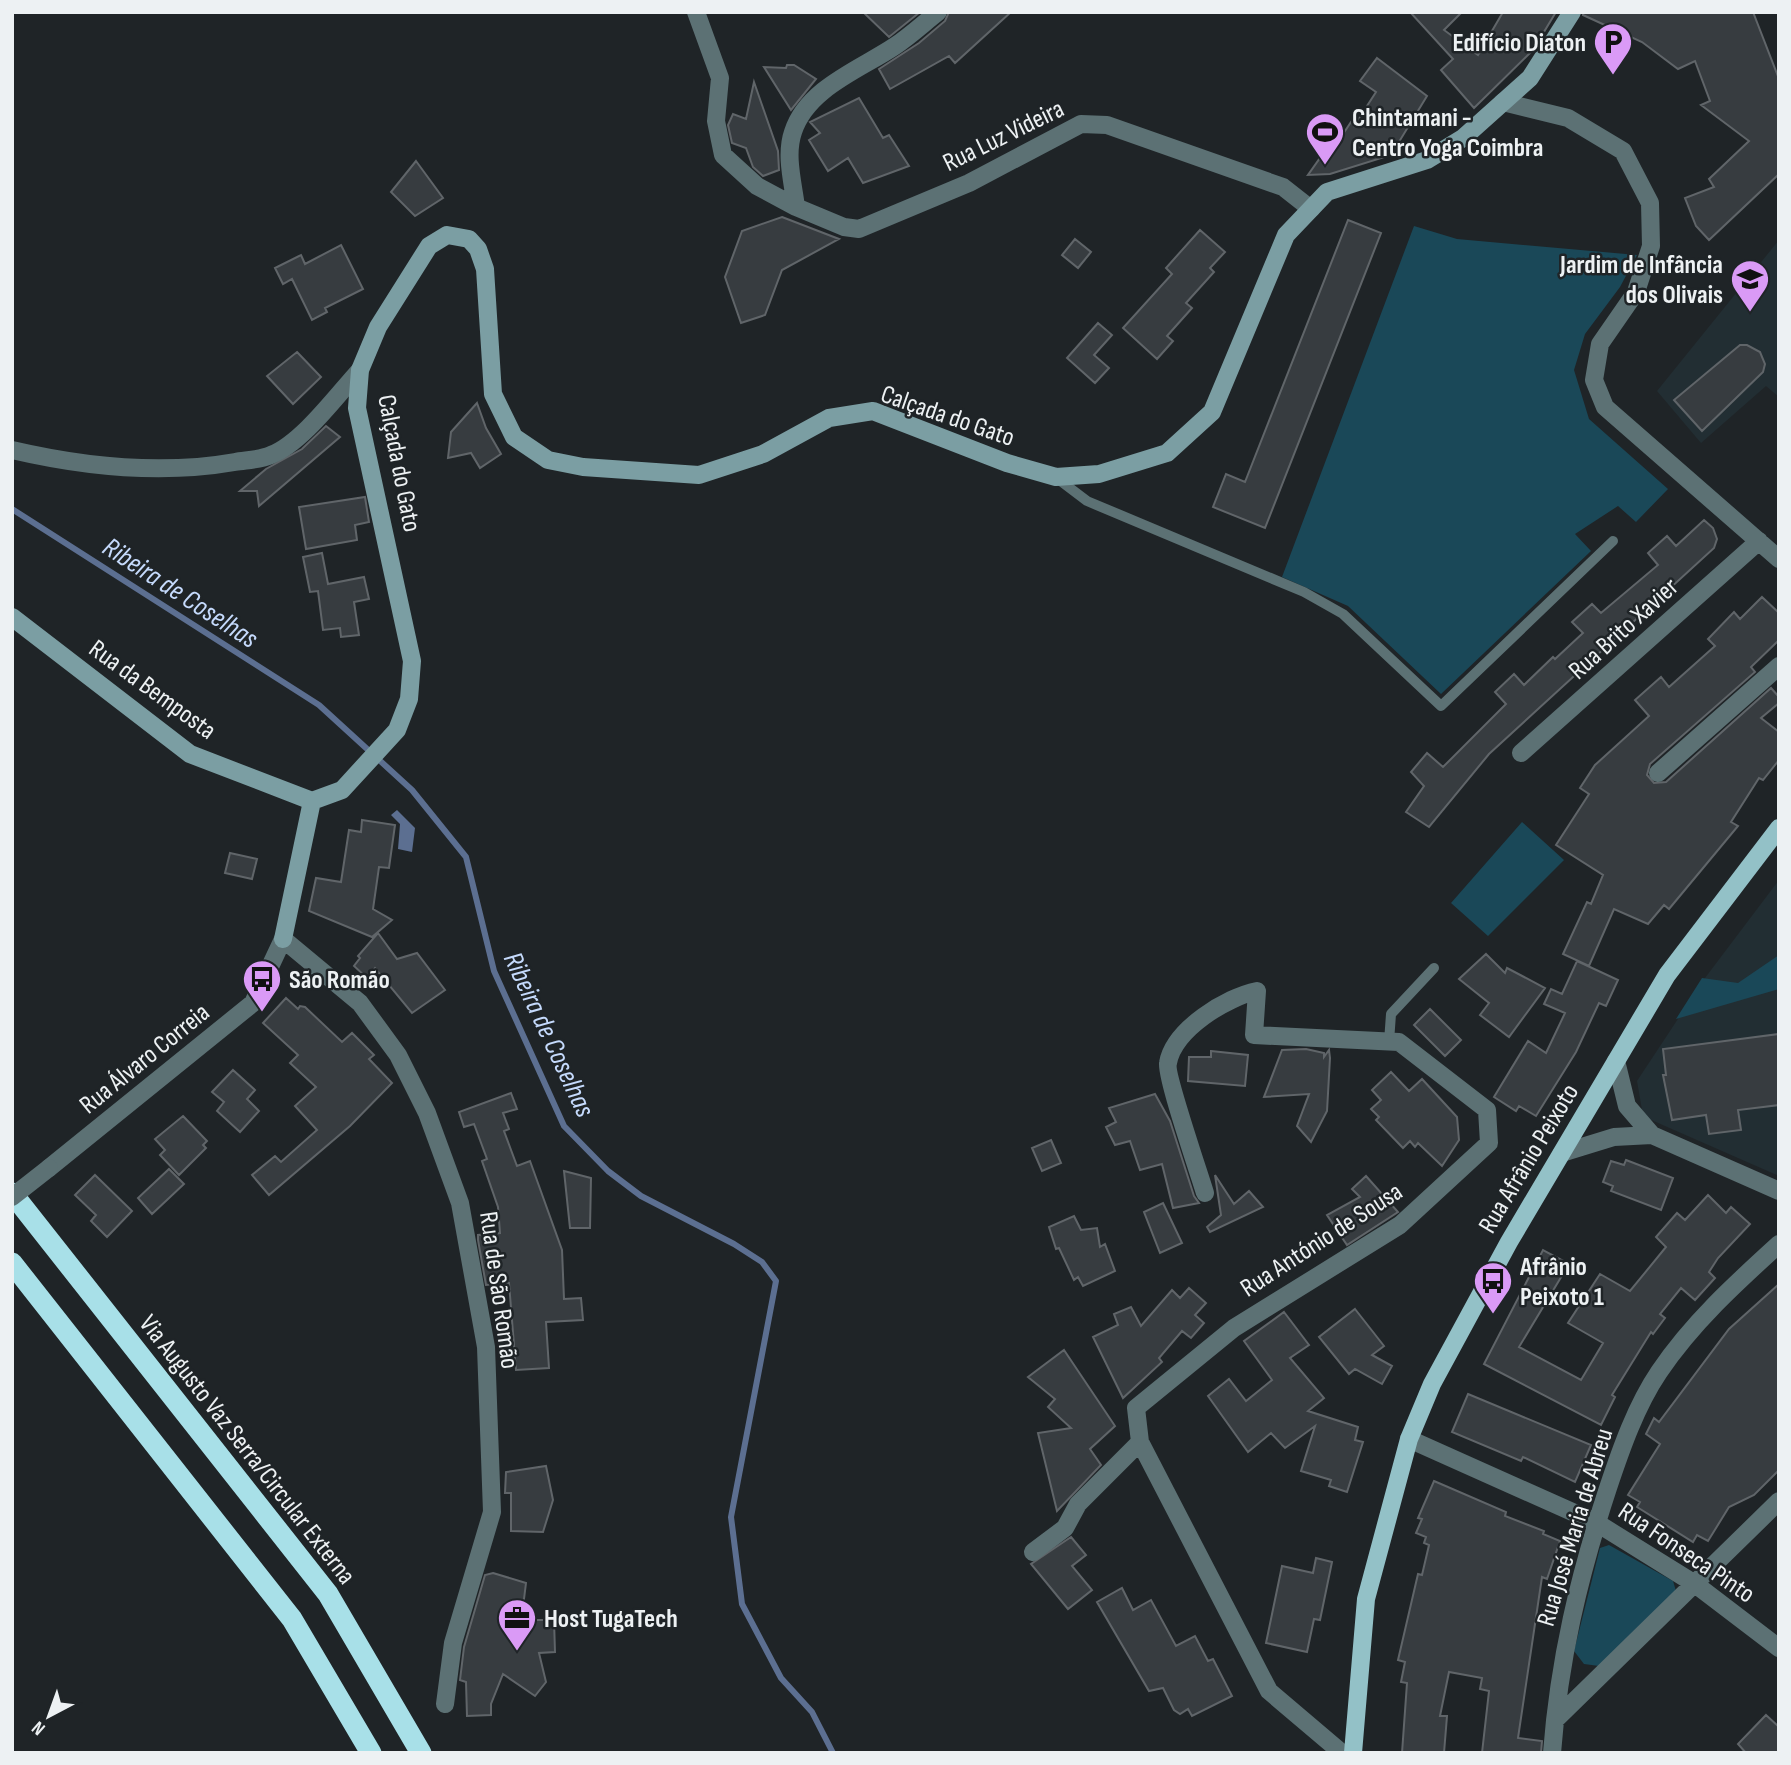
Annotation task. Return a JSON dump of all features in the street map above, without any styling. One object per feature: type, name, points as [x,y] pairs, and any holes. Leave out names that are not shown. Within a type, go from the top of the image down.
[{"type":"highway","name":"Via Augusto Vaz Serra/Circular Externa","points":[[12,1195],[328,1594],[421,1753]]},
{"type":"highway","points":[[12,1263],[292,1619],[370,1753]]},
{"type":"main road","name":"Rua Afrânio Peixoto","points":[[1353,1753],[1366,1599],[1409,1439],[1432,1384],[1475,1303],[1667,975],[1779,828]]},
{"type":"street","name":"Rua Luz Videira","points":[[696,12],[720,78],[716,121],[723,156],[757,186],[796,207],[844,227],[859,229],[969,183],[1081,124],[1107,125],[1283,187],[1311,209]]},
{"type":"street","points":[[796,207],[790,153],[793,131],[805,111],[836,79],[895,46],[938,12]]},
{"type":"street","name":"Calçada do Gato","points":[[312,801],[342,790],[397,730],[409,699],[412,661],[357,408],[359,370],[378,327],[429,246],[447,235],[469,239],[478,249],[485,269],[493,394],[514,436],[548,460],[583,467],[699,475],[763,454],[829,418],[873,411],[1007,463],[1056,477],[1100,474],[1167,453],[1212,412],[1286,235],[1327,192],[1427,160],[1463,138],[1530,78],[1573,12]]},
{"type":"street","points":[[1503,102],[1568,118],[1623,151],[1650,203],[1651,246],[1636,292],[1600,344],[1594,380],[1605,407],[1779,559]]},
{"type":"street","points":[[12,450],[60,461],[166,470],[200,468],[272,455],[290,443],[359,370]]},
{"type":"street","name":"Rua Brito Xavier","points":[[1521,753],[1759,541]]},
{"type":"street","name":"Rua da Bemposta","points":[[12,617],[190,754],[312,801]]},
{"type":"street","points":[[1658,773],[1779,666]]},
{"type":"street","points":[[283,939],[312,801]]},
{"type":"street","name":"Rua Álvaro Correia","points":[[12,1195],[253,1003],[283,939]]},
{"type":"street","name":"Rua de São Romão","points":[[283,939],[360,1003],[398,1055],[427,1113],[460,1203],[486,1348],[492,1512],[453,1643],[445,1704]]},
{"type":"street","name":"Rua António de Sousa","points":[[1205,1193],[1180,1108],[1171,1087],[1167,1064],[1174,1048],[1194,1022],[1242,994],[1257,991],[1254,1035],[1399,1042],[1487,1110],[1489,1143],[1400,1225],[1234,1328],[1136,1408],[1140,1442],[1269,1691],[1342,1753]]},
{"type":"street","points":[[1616,1061],[1627,1106],[1652,1135],[1779,1191]]},
{"type":"street","points":[[1562,1153],[1614,1137],[1652,1135]]},
{"type":"street","name":"Rua José Maria de Abreu","points":[[1552,1753],[1563,1651],[1597,1523],[1622,1447],[1659,1373],[1716,1301],[1779,1244]]},
{"type":"street","name":"Rua Fonseca Pinto","points":[[1409,1439],[1597,1523],[1695,1584],[1779,1648]]},
{"type":"street","points":[[1033,1552],[1065,1528],[1078,1504],[1140,1442]]},
{"type":"street","points":[[1555,1720],[1779,1501]]},
{"type":"lane","points":[[1056,477],[1087,501],[1304,592],[1343,614],[1441,706],[1613,541]]},
{"type":"lane","points":[[1390,1042],[1391,1014],[1434,968]]},
{"type":"shaded area","points":[[1414,226],[1457,239],[1637,255],[1620,287],[1585,334],[1574,370],[1589,419],[1668,489],[1636,522],[1618,506],[1575,534],[1591,551],[1441,694],[1348,606],[1282,577]]},
{"type":"shaded area","name":"Jardim de Infância dos Olivais","points":[[1779,240],[1779,397],[1766,386],[1701,443],[1657,391]]},
{"type":"shaded area","points":[[397,810],[415,828],[412,852],[398,849],[400,824],[391,815]]},
{"type":"shaded area","points":[[1522,822],[1564,860],[1488,936],[1451,903]]},
{"type":"shaded area","points":[[1779,880],[1779,1176],[1649,1119],[1642,1110],[1637,1081],[1705,978]]},
{"type":"shaded area","points":[[1779,955],[1779,989],[1676,1019],[1702,978],[1738,983]]},
{"type":"shaded area","points":[[1609,1545],[1673,1581],[1676,1591],[1599,1666],[1584,1664],[1574,1651],[1600,1548]]},
{"type":"building","points":[[863,12],[920,12],[889,37]]},
{"type":"building","points":[[949,12],[1011,12],[955,63],[949,56],[890,89],[879,69],[919,43],[945,21]]},
{"type":"building","points":[[1410,12],[1462,12],[1444,30],[1478,55],[1503,12],[1556,12],[1533,50],[1474,108],[1441,70],[1453,59]]},
{"type":"building","points":[[1583,12],[1753,12],[1779,79],[1779,174],[1709,240],[1696,226],[1685,198],[1714,187],[1709,179],[1749,141],[1701,105],[1710,101],[1695,61],[1678,69],[1642,42],[1583,15]]},
{"type":"building","points":[[1377,58],[1427,96],[1391,155],[1330,174],[1308,175],[1339,131],[1343,134],[1351,122],[1354,126],[1376,92],[1360,81]]},
{"type":"building","points":[[787,65],[794,65],[816,79],[791,110],[764,67],[786,68]]},
{"type":"building","points":[[754,82],[778,151],[779,170],[763,176],[753,167],[746,148],[732,143],[728,125],[733,114],[746,119]]},
{"type":"building","points":[[859,98],[883,138],[889,135],[909,166],[863,183],[848,158],[828,171],[809,140],[820,133],[810,122]]},
{"type":"building","points":[[416,161],[443,198],[415,216],[391,192]]},
{"type":"building","points":[[782,217],[839,239],[782,270],[765,315],[741,323],[725,277],[742,231]]},
{"type":"building","points":[[1348,220],[1381,233],[1265,528],[1213,507],[1226,474],[1245,482]]},
{"type":"building","points":[[1200,230],[1225,252],[1210,268],[1214,272],[1186,303],[1192,308],[1167,336],[1173,341],[1157,359],[1123,328],[1172,274],[1166,268]]},
{"type":"building","points":[[1075,239],[1091,252],[1078,268],[1062,255]]},
{"type":"building","points":[[341,245],[363,289],[325,308],[327,312],[312,320],[292,279],[283,284],[275,268],[301,255],[305,264]]},
{"type":"building","points":[[1098,323],[1112,335],[1094,355],[1109,368],[1095,383],[1067,358]]},
{"type":"building","points":[[1740,345],[1747,345],[1760,352],[1765,364],[1763,372],[1702,431],[1674,400]]},
{"type":"building","points":[[297,352],[321,377],[293,404],[267,376]]},
{"type":"building","points":[[477,403],[486,428],[501,454],[480,468],[471,453],[448,458],[451,432]]},
{"type":"building","points":[[326,426],[340,437],[259,506],[257,491],[240,491],[266,469],[302,449]]},
{"type":"building","points":[[365,497],[369,522],[355,525],[357,540],[306,549],[299,507]]},
{"type":"building","points":[[1704,520],[1713,528],[1717,539],[1714,548],[1489,754],[1429,827],[1406,812],[1424,786],[1411,772],[1427,753],[1443,767],[1506,704],[1495,692],[1514,674],[1524,685],[1583,633],[1572,622],[1592,604],[1601,613],[1658,565],[1648,553],[1667,536],[1676,546]]},
{"type":"building","points":[[322,553],[328,584],[364,577],[369,599],[354,602],[359,635],[341,637],[340,628],[323,630],[318,591],[310,592],[303,557]]},
{"type":"building","points":[[1762,597],[1779,613],[1779,640],[1751,667],[1755,672],[1650,764],[1647,775],[1654,783],[1666,782],[1771,688],[1779,697],[1779,703],[1761,718],[1779,732],[1779,760],[1763,780],[1759,778],[1731,822],[1738,826],[1669,909],[1664,905],[1648,924],[1614,909],[1589,966],[1563,954],[1587,902],[1591,904],[1603,875],[1556,845],[1589,794],[1580,788],[1595,765],[1649,716],[1635,700],[1661,677],[1669,687],[1715,646],[1708,639],[1734,612],[1740,619]]},
{"type":"building","points":[[362,820],[395,825],[389,868],[379,867],[373,909],[392,920],[372,937],[309,911],[316,878],[341,882],[349,830],[361,832]]},
{"type":"building","points":[[230,853],[257,859],[252,879],[225,873]]},
{"type":"building","points":[[378,933],[397,959],[417,953],[445,990],[412,1013],[375,968],[367,978],[354,966],[360,958],[358,956]]},
{"type":"building","points":[[1486,954],[1505,973],[1507,968],[1545,988],[1509,1037],[1480,1015],[1489,1003],[1459,979]]},
{"type":"building","points":[[1577,961],[1618,980],[1606,1006],[1599,1003],[1576,1052],[1536,1116],[1519,1106],[1516,1111],[1494,1097],[1528,1041],[1546,1053],[1565,1013],[1544,1004],[1551,989],[1562,994]]},
{"type":"building","points":[[286,998],[298,1009],[300,1006],[305,1007],[342,1042],[352,1033],[374,1055],[369,1059],[392,1083],[350,1126],[269,1195],[252,1175],[275,1156],[281,1162],[317,1130],[295,1106],[316,1087],[290,1063],[298,1055],[263,1023]]},
{"type":"building","points":[[1430,1009],[1461,1040],[1445,1056],[1414,1025]]},
{"type":"building","points":[[1779,1034],[1779,1105],[1738,1110],[1741,1130],[1709,1134],[1706,1115],[1672,1120],[1663,1075],[1666,1075],[1663,1049]]},
{"type":"building","points":[[1306,1049],[1324,1053],[1324,1057],[1329,1050],[1330,1058],[1327,1111],[1311,1142],[1297,1126],[1309,1094],[1264,1097],[1282,1050]]},
{"type":"building","points":[[1211,1051],[1248,1055],[1245,1086],[1188,1081],[1189,1057],[1211,1057]]},
{"type":"building","points":[[233,1070],[255,1090],[247,1099],[259,1111],[240,1132],[217,1111],[224,1102],[212,1092]]},
{"type":"building","points":[[1391,1072],[1409,1091],[1422,1079],[1457,1117],[1459,1140],[1442,1166],[1418,1143],[1415,1147],[1410,1141],[1403,1148],[1376,1120],[1379,1117],[1371,1109],[1381,1100],[1372,1090]]},
{"type":"building","points":[[511,1093],[517,1109],[503,1113],[509,1129],[504,1131],[517,1166],[530,1161],[562,1250],[564,1299],[581,1298],[583,1320],[546,1322],[549,1368],[516,1370],[509,1283],[486,1285],[478,1235],[500,1233],[498,1207],[482,1161],[487,1159],[474,1124],[464,1127],[459,1112]]},
{"type":"building","points":[[1155,1094],[1170,1121],[1194,1196],[1199,1203],[1173,1208],[1162,1164],[1140,1170],[1130,1141],[1115,1145],[1106,1127],[1116,1122],[1109,1108]]},
{"type":"building","points":[[183,1116],[207,1141],[203,1145],[206,1148],[179,1175],[160,1155],[165,1150],[155,1139]]},
{"type":"building","points":[[1051,1140],[1061,1163],[1042,1171],[1032,1148]]},
{"type":"building","points":[[1626,1160],[1673,1178],[1661,1210],[1611,1191],[1613,1186],[1603,1182],[1611,1161],[1624,1165]]},
{"type":"building","points":[[169,1169],[184,1184],[152,1214],[138,1198]]},
{"type":"building","points":[[564,1171],[591,1178],[590,1228],[570,1228]]},
{"type":"building","points":[[95,1175],[132,1211],[107,1237],[91,1221],[96,1215],[75,1195]]},
{"type":"building","points":[[1215,1175],[1234,1204],[1249,1191],[1263,1207],[1210,1232],[1207,1227],[1221,1215]]},
{"type":"building","points":[[1366,1176],[1398,1212],[1347,1245],[1327,1215],[1360,1197],[1352,1189]]},
{"type":"building","points":[[1708,1195],[1726,1213],[1731,1207],[1750,1224],[1718,1258],[1709,1272],[1715,1278],[1695,1300],[1681,1288],[1660,1314],[1665,1318],[1653,1334],[1651,1332],[1612,1395],[1615,1397],[1601,1425],[1484,1364],[1543,1250],[1569,1264],[1519,1347],[1581,1380],[1603,1343],[1568,1323],[1600,1274],[1630,1291],[1666,1247],[1656,1237],[1677,1213],[1685,1220]]},
{"type":"building","points":[[1163,1203],[1182,1243],[1160,1253],[1144,1212]]},
{"type":"building","points":[[1074,1216],[1081,1230],[1097,1228],[1100,1247],[1105,1244],[1115,1271],[1083,1286],[1078,1277],[1074,1280],[1059,1248],[1056,1249],[1049,1227]]},
{"type":"building","points":[[1779,1284],[1779,1470],[1754,1495],[1729,1507],[1708,1541],[1697,1535],[1693,1542],[1637,1507],[1640,1502],[1628,1495],[1660,1444],[1646,1434],[1654,1418],[1659,1422],[1729,1329]]},
{"type":"building","points":[[1189,1288],[1206,1303],[1195,1315],[1204,1323],[1191,1338],[1182,1331],[1159,1358],[1162,1362],[1123,1398],[1093,1337],[1118,1325],[1114,1314],[1131,1307],[1141,1326],[1172,1290],[1180,1298]]},
{"type":"building","points":[[1355,1309],[1384,1346],[1372,1355],[1392,1366],[1382,1384],[1355,1369],[1349,1374],[1319,1337]]},
{"type":"building","points":[[1284,1312],[1309,1345],[1290,1358],[1324,1398],[1308,1411],[1358,1427],[1355,1440],[1363,1442],[1347,1492],[1329,1486],[1331,1480],[1301,1471],[1315,1426],[1285,1448],[1271,1433],[1248,1452],[1208,1396],[1229,1379],[1246,1401],[1272,1380],[1244,1341]]},
{"type":"building","points":[[1064,1350],[1115,1426],[1090,1449],[1101,1465],[1057,1511],[1038,1433],[1071,1428],[1048,1407],[1055,1399],[1028,1377]]},
{"type":"building","points":[[1468,1394],[1591,1445],[1575,1482],[1523,1457],[1521,1461],[1452,1432]]},
{"type":"building","points":[[546,1466],[553,1500],[543,1532],[511,1531],[511,1493],[505,1493],[506,1472]]},
{"type":"building","points":[[1434,1481],[1506,1512],[1505,1516],[1544,1531],[1543,1534],[1560,1541],[1547,1579],[1542,1577],[1518,1738],[1542,1741],[1541,1753],[1482,1753],[1489,1691],[1480,1689],[1482,1678],[1449,1672],[1440,1716],[1447,1716],[1444,1753],[1402,1753],[1407,1683],[1401,1682],[1405,1662],[1398,1660],[1418,1574],[1422,1575],[1429,1545],[1424,1543],[1426,1537],[1416,1533],[1422,1519],[1418,1518]]},
{"type":"building","points":[[1071,1537],[1086,1555],[1072,1566],[1092,1590],[1068,1609],[1031,1564]]},
{"type":"building","points":[[1316,1558],[1332,1562],[1320,1620],[1314,1619],[1307,1652],[1266,1643],[1282,1566],[1313,1573]]},
{"type":"building","points":[[493,1573],[526,1583],[522,1615],[535,1614],[535,1620],[554,1620],[555,1652],[539,1653],[546,1682],[535,1696],[503,1674],[491,1704],[491,1715],[467,1716],[466,1682],[460,1680],[464,1647],[485,1575]]},
{"type":"building","points":[[1122,1588],[1133,1610],[1151,1600],[1176,1646],[1195,1636],[1208,1661],[1213,1659],[1232,1696],[1192,1716],[1188,1709],[1180,1714],[1174,1710],[1163,1688],[1149,1691],[1097,1602]]},
{"type":"building","points":[[1766,1715],[1779,1727],[1779,1753],[1746,1753],[1738,1744]]},
{"type":"waterway","name":"Ribeira de Coselhas","points":[[12,509],[319,705],[412,790],[466,857],[494,971],[564,1126],[608,1171],[641,1196],[734,1244],[762,1262],[776,1281],[731,1517],[742,1604],[781,1678],[812,1712],[833,1753]]},
{"type":"place","name":"Edifício Diaton","points":[[1613,76]]},
{"type":"place","name":"Chintamani - Centro Yoga Coimbra","points":[[1325,166]]},
{"type":"place","name":"Jardim de Infância dos Olivais","points":[[1750,313]]},
{"type":"place","name":"São Romão","points":[[262,1013]]},
{"type":"place","name":"Afrânio Peixoto 1","points":[[1493,1315]]},
{"type":"place","name":"Host TugaTech","points":[[517,1652]]}]
